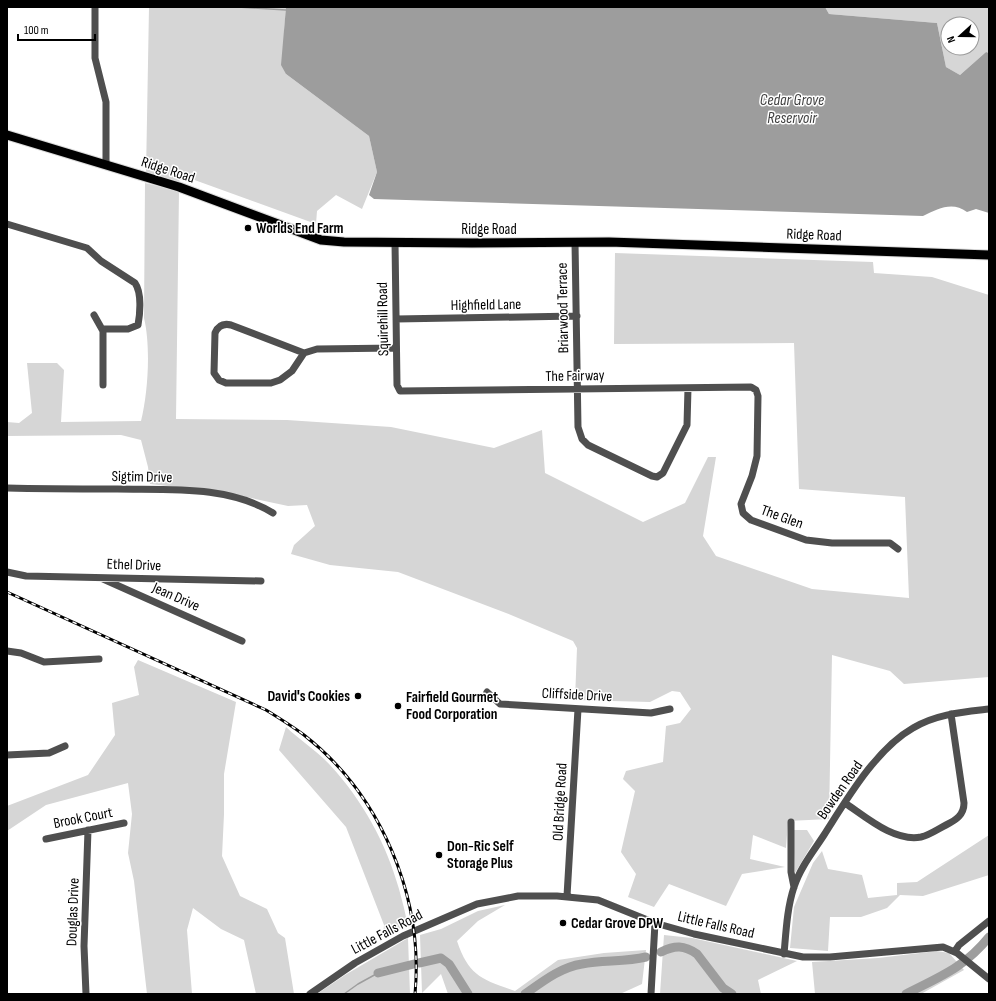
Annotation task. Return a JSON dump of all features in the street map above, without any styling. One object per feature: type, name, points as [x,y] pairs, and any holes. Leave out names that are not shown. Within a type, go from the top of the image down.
[{"type":"main road","name":"Ridge Road","points":[[7,135],[106,164],[226,203],[321,240],[344,242],[575,242],[989,255]]},
{"type":"street","points":[[96,7],[95,58],[106,102],[106,164]]},
{"type":"street","points":[[7,224],[87,248],[101,261],[135,283],[139,296],[138,325],[128,329],[103,328]]},
{"type":"street","name":"Squirehill Road","points":[[395,242],[397,387],[403,392]]},
{"type":"street","name":"Briarwood Terrace","points":[[575,242],[578,427],[582,439],[592,448],[657,477],[663,473],[686,429],[688,419],[688,388]]},
{"type":"street","points":[[94,315],[103,328],[103,385]]},
{"type":"street","name":"Highfield Lane","points":[[396,319],[577,316]]},
{"type":"street","points":[[304,353],[225,324],[218,328],[215,333],[214,373],[219,380],[226,383],[276,382],[290,373],[304,353],[317,349],[396,348]]},
{"type":"street","name":"The Fairway","points":[[403,392],[748,387]]},
{"type":"street","name":"The Glen","points":[[748,387],[753,388],[758,394],[758,442],[754,469],[742,500],[742,510],[746,516],[751,520],[806,540],[832,543],[890,543],[898,549]]},
{"type":"street","name":"Sigtim Drive","points":[[7,488],[194,491],[237,498],[262,506],[273,513]]},
{"type":"street","name":"Ethel Drive","points":[[7,572],[26,576],[260,581]]},
{"type":"street","name":"Jean Drive","points":[[99,577],[242,641]]},
{"type":"street","points":[[7,652],[21,653],[44,662],[99,659]]},
{"type":"street","name":"Cliffside Drive","points":[[487,692],[500,704],[651,713],[670,708]]},
{"type":"street","name":"Old Bridge Road","points":[[567,896],[578,708]]},
{"type":"street","name":"Bowden Road","points":[[784,954],[790,905],[794,887],[801,870],[863,778],[894,741],[921,724],[951,714],[989,708]]},
{"type":"street","points":[[845,803],[886,829],[913,837],[928,834],[958,818],[962,813],[964,803],[951,714]]},
{"type":"street","points":[[7,754],[48,753],[65,746]]},
{"type":"street","points":[[791,822],[791,872],[794,887]]},
{"type":"street","name":"Brook Court","points":[[46,839],[124,823]]},
{"type":"street","name":"Douglas Drive","points":[[86,994],[84,946],[88,830]]},
{"type":"street","name":"Little Falls Road","points":[[310,994],[387,945],[468,907],[511,896],[567,896],[598,900],[655,923],[694,934],[784,954],[821,957],[936,947],[957,953]]},
{"type":"street","points":[[989,920],[959,945],[957,953],[989,979]]},
{"type":"street","points":[[651,994],[655,923]]},
{"type":"shaded area","points":[[149,7],[286,7],[284,32],[286,74],[369,136],[377,172],[362,209],[336,195],[317,211],[316,224],[180,175],[179,184],[146,174]]},
{"type":"shaded area","points":[[825,7],[989,7],[989,53],[986,52],[960,75],[946,67],[944,56],[980,56],[980,16],[940,16],[940,38],[937,23],[829,14]]},
{"type":"shaded area","points":[[145,183],[179,191],[176,419],[287,420],[391,427],[494,448],[542,430],[545,473],[643,522],[685,503],[708,457],[716,457],[703,536],[716,556],[812,589],[909,598],[905,497],[799,489],[794,343],[614,344],[615,253],[873,262],[874,273],[932,277],[989,295],[989,677],[904,684],[890,671],[832,655],[829,819],[788,821],[786,848],[753,835],[750,859],[785,867],[742,874],[726,906],[669,884],[654,907],[628,897],[636,874],[621,852],[635,791],[623,779],[626,771],[663,762],[666,726],[680,723],[691,709],[680,692],[672,691],[650,702],[575,700],[577,648],[573,641],[511,615],[398,572],[330,565],[291,554],[294,545],[315,526],[307,505],[288,506],[228,493],[150,484],[148,467],[141,440],[121,435],[7,436],[7,422],[19,423],[32,413],[27,363],[57,363],[64,370],[61,422],[141,421],[148,370],[144,318]]},
{"type":"shaded area","points":[[138,660],[236,702],[224,774],[222,856],[240,896],[267,909],[278,933],[285,938],[294,994],[256,994],[244,940],[221,929],[193,908],[187,930],[192,994],[147,994],[134,881],[128,853],[132,814],[128,783],[46,805],[7,831],[7,806],[88,775],[115,735],[112,703],[139,695],[134,667]]},
{"type":"shaded area","points":[[286,727],[330,765],[363,808],[380,839],[394,872],[404,907],[407,925],[383,937],[384,925],[346,827],[279,750]]},
{"type":"shaded area","points":[[793,830],[807,830],[814,841],[795,873]]},
{"type":"shaded area","points":[[989,835],[989,875],[923,896],[900,895],[887,908],[861,917],[830,917],[828,951],[790,948],[794,907],[813,863],[822,851],[828,869],[862,875],[868,898],[897,895],[897,883],[917,882]]},
{"type":"shaded area","points":[[505,905],[478,921],[457,941],[466,962],[478,975],[493,983],[515,991],[558,960],[604,953],[646,950],[642,984],[620,994],[448,994],[441,974],[422,993],[420,935],[441,929],[478,911]]},
{"type":"shaded area","points":[[664,935],[692,938],[797,961],[758,980],[761,994],[660,994]]},
{"type":"shaded area","points":[[408,938],[410,994],[317,994],[345,975]]},
{"type":"shaded area","points":[[937,951],[949,953],[964,970],[921,994],[815,994],[812,962],[878,958]]},
{"type":"water","name":"Cedar Grove Reservoir","points":[[286,7],[825,7],[829,14],[937,23],[940,38],[940,56],[944,56],[946,67],[960,75],[986,52],[989,53],[989,213],[976,209],[967,212],[956,207],[945,207],[923,216],[374,199],[369,195],[377,172],[369,136],[286,74],[281,65]]},
{"type":"waterway","points":[[238,7],[286,10]]},
{"type":"waterway","points":[[906,994],[950,971],[970,957],[989,937]]},
{"type":"waterway","points":[[661,952],[675,947],[692,951],[697,954],[723,988],[732,994]]},
{"type":"waterway","points":[[525,994],[567,968],[590,963],[630,960],[646,957]]},
{"type":"waterway","points":[[419,963],[441,958],[449,964],[468,994]]},
{"type":"waterway","points":[[378,973],[414,964]]},
{"type":"waterway","points":[[344,994],[378,973]]},
{"type":"railway","points":[[7,592],[266,710],[304,735],[331,759],[355,787],[375,818],[392,851],[404,885],[412,921],[416,957],[415,994]]},
{"type":"place","name":"Worlds End Farm","points":[[248,228]]},
{"type":"place","name":"David's Cookies","points":[[358,696]]},
{"type":"place","name":"Fairfield Gourmet Food Corporation","points":[[398,706]]},
{"type":"place","name":"Don-Ric Self Storage Plus","points":[[439,855]]},
{"type":"place","name":"Cedar Grove DPW","points":[[563,923]]}]
